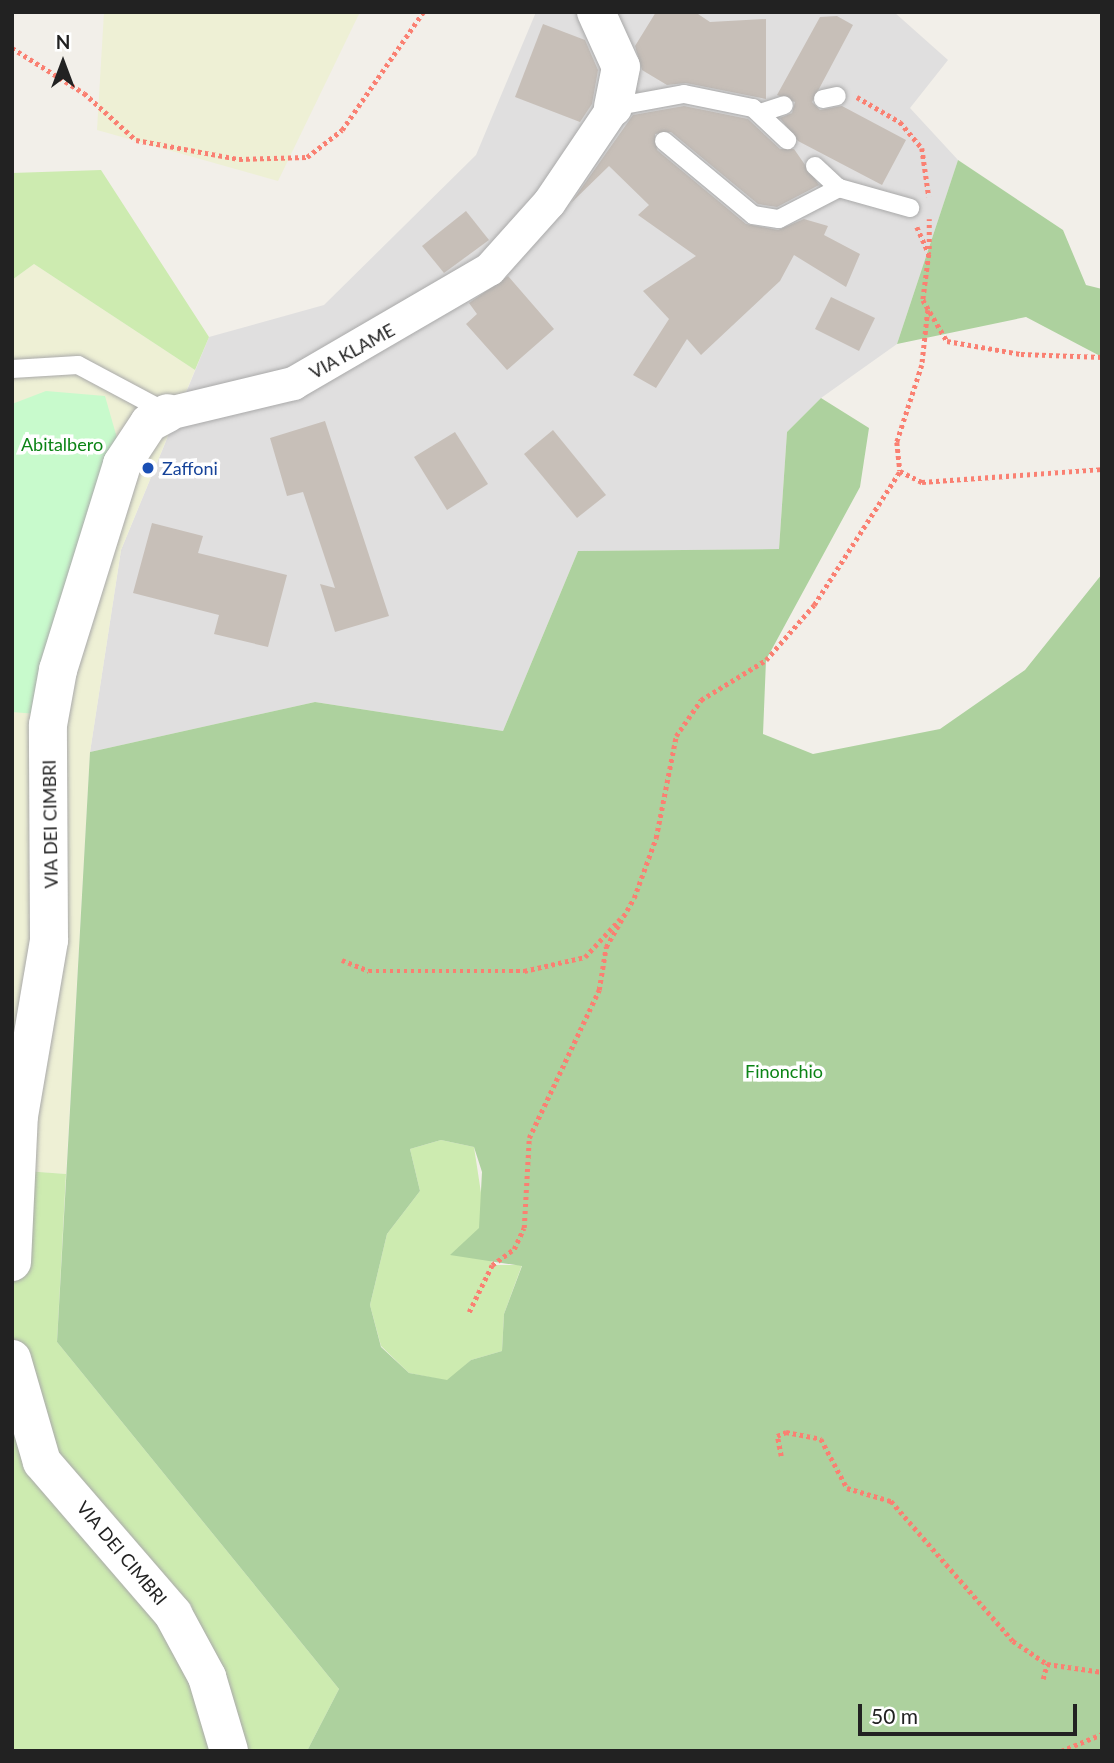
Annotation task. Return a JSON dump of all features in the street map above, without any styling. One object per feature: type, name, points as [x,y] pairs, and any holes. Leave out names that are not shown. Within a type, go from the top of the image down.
[{"type":"street","points":[[596,12],[621,67],[619,111]]},
{"type":"street","name":"VIA KLAME","points":[[168,413],[293,383],[489,269],[548,202],[619,111]]},
{"type":"street","name":"VIA DEI CIMBRI","points":[[12,1262],[19,1116],[49,940],[48,725],[58,670],[122,464],[149,423],[168,413]]},
{"type":"street","name":"VIA DEI CIMBRI","points":[[12,1359],[42,1462],[173,1614],[207,1677],[229,1751]]},
{"type":"lane","points":[[619,111],[684,94],[760,113],[787,140]]},
{"type":"lane","points":[[760,113],[784,105]]},
{"type":"lane","points":[[664,141],[753,215],[779,219],[839,188]]},
{"type":"lane","points":[[815,166],[839,188],[910,208]]},
{"type":"lane","points":[[12,369],[78,365],[168,413]]},
{"type":"path","points":[[12,48],[84,93],[136,140],[239,159],[307,157],[342,130],[423,12]]},
{"type":"path","points":[[469,1312],[492,1265],[513,1249],[524,1228],[529,1138],[599,990],[606,947],[626,913],[656,838],[676,736],[701,700],[766,660],[814,605],[900,471],[897,442],[922,365],[928,310],[929,254],[922,148],[866,97],[830,98]]},
{"type":"path","points":[[910,208],[929,254]]},
{"type":"path","points":[[928,310],[947,341],[1021,354],[1102,357]]},
{"type":"path","points":[[900,471],[922,482],[1102,469]]},
{"type":"path","points":[[342,960],[369,971],[524,971],[585,957],[626,913]]},
{"type":"path","points":[[781,1456],[776,1436],[786,1432],[821,1439],[847,1488],[891,1501],[1013,1641],[1047,1664],[1102,1672]]},
{"type":"path","points":[[1043,1679],[1047,1664]]},
{"type":"path","points":[[1061,1751],[1102,1734]]},
{"type":"shaded area","name":"Zaffoni","points":[[536,12],[894,12],[948,60],[910,108],[958,160],[897,344],[821,398],[787,432],[779,549],[578,551],[503,731],[315,702],[90,752],[121,550],[209,337],[324,305],[476,155]]},
{"type":"green space","points":[[104,12],[360,12],[278,181],[97,130]]},
{"type":"green space","points":[[958,160],[1063,230],[1086,285],[1102,289],[1102,357],[1026,317],[897,344]]},
{"type":"green space","points":[[101,170],[209,337],[195,370],[34,264],[12,280],[12,173]]},
{"type":"green space","points":[[34,264],[195,370],[121,550],[90,752],[66,1174],[12,1170],[12,280]]},
{"type":"green space","name":"Abitalbero","points":[[46,391],[105,396],[117,438],[37,714],[12,712],[12,404]]},
{"type":"green space","name":"Finonchio","points":[[821,398],[869,428],[860,487],[766,660],[763,734],[813,754],[940,729],[1025,670],[1102,574],[1102,1751],[307,1751],[339,1689],[57,1342],[90,752],[315,702],[503,731],[578,551],[779,549],[787,432]],"holes":[[[441,1140],[474,1147],[482,1172],[479,1228],[450,1255],[522,1266],[504,1314],[502,1351],[471,1360],[447,1380],[409,1373],[381,1347],[370,1305],[387,1234],[420,1191],[410,1149]]]},
{"type":"green space","points":[[441,1140],[474,1147],[492,1265],[522,1265],[504,1314],[502,1351],[471,1360],[448,1381],[409,1373],[381,1346],[370,1305],[387,1234],[420,1191],[410,1149]]},
{"type":"green space","points":[[12,1170],[66,1174],[57,1342],[339,1689],[307,1751],[12,1751]]},
{"type":"building","points":[[656,12],[695,12],[710,22],[766,19],[766,99],[686,83],[667,85],[642,70],[635,46]]},
{"type":"building","points":[[837,16],[853,25],[812,102],[820,110],[842,106],[906,140],[882,185],[798,141],[780,118],[792,113],[795,102],[777,95],[820,17]]},
{"type":"building","points":[[543,24],[585,40],[598,70],[592,104],[580,122],[515,97]]},
{"type":"building","points":[[684,106],[748,119],[780,149],[794,149],[819,185],[777,207],[758,204],[671,132],[655,134],[657,150],[746,224],[778,230],[804,219],[828,226],[824,235],[860,254],[846,287],[794,255],[780,281],[701,355],[687,339],[656,388],[633,375],[669,319],[643,291],[696,256],[638,215],[649,205],[609,166],[571,203],[633,115]]},
{"type":"building","points":[[466,211],[489,240],[444,273],[422,246]]},
{"type":"building","points":[[508,276],[554,329],[507,370],[466,324],[477,314],[469,303]]},
{"type":"building","points":[[831,297],[875,318],[859,351],[815,329]]},
{"type":"building","points":[[325,421],[389,616],[335,632],[320,584],[335,588],[303,492],[287,496],[270,438]]},
{"type":"building","points":[[553,430],[606,495],[577,518],[524,454]]},
{"type":"building","points":[[455,432],[488,484],[447,510],[414,457]]},
{"type":"building","points":[[152,523],[203,536],[198,553],[287,575],[268,647],[214,634],[219,615],[133,593]]},
{"type":"place","name":"Zaffoni","points":[[148,468]]}]
